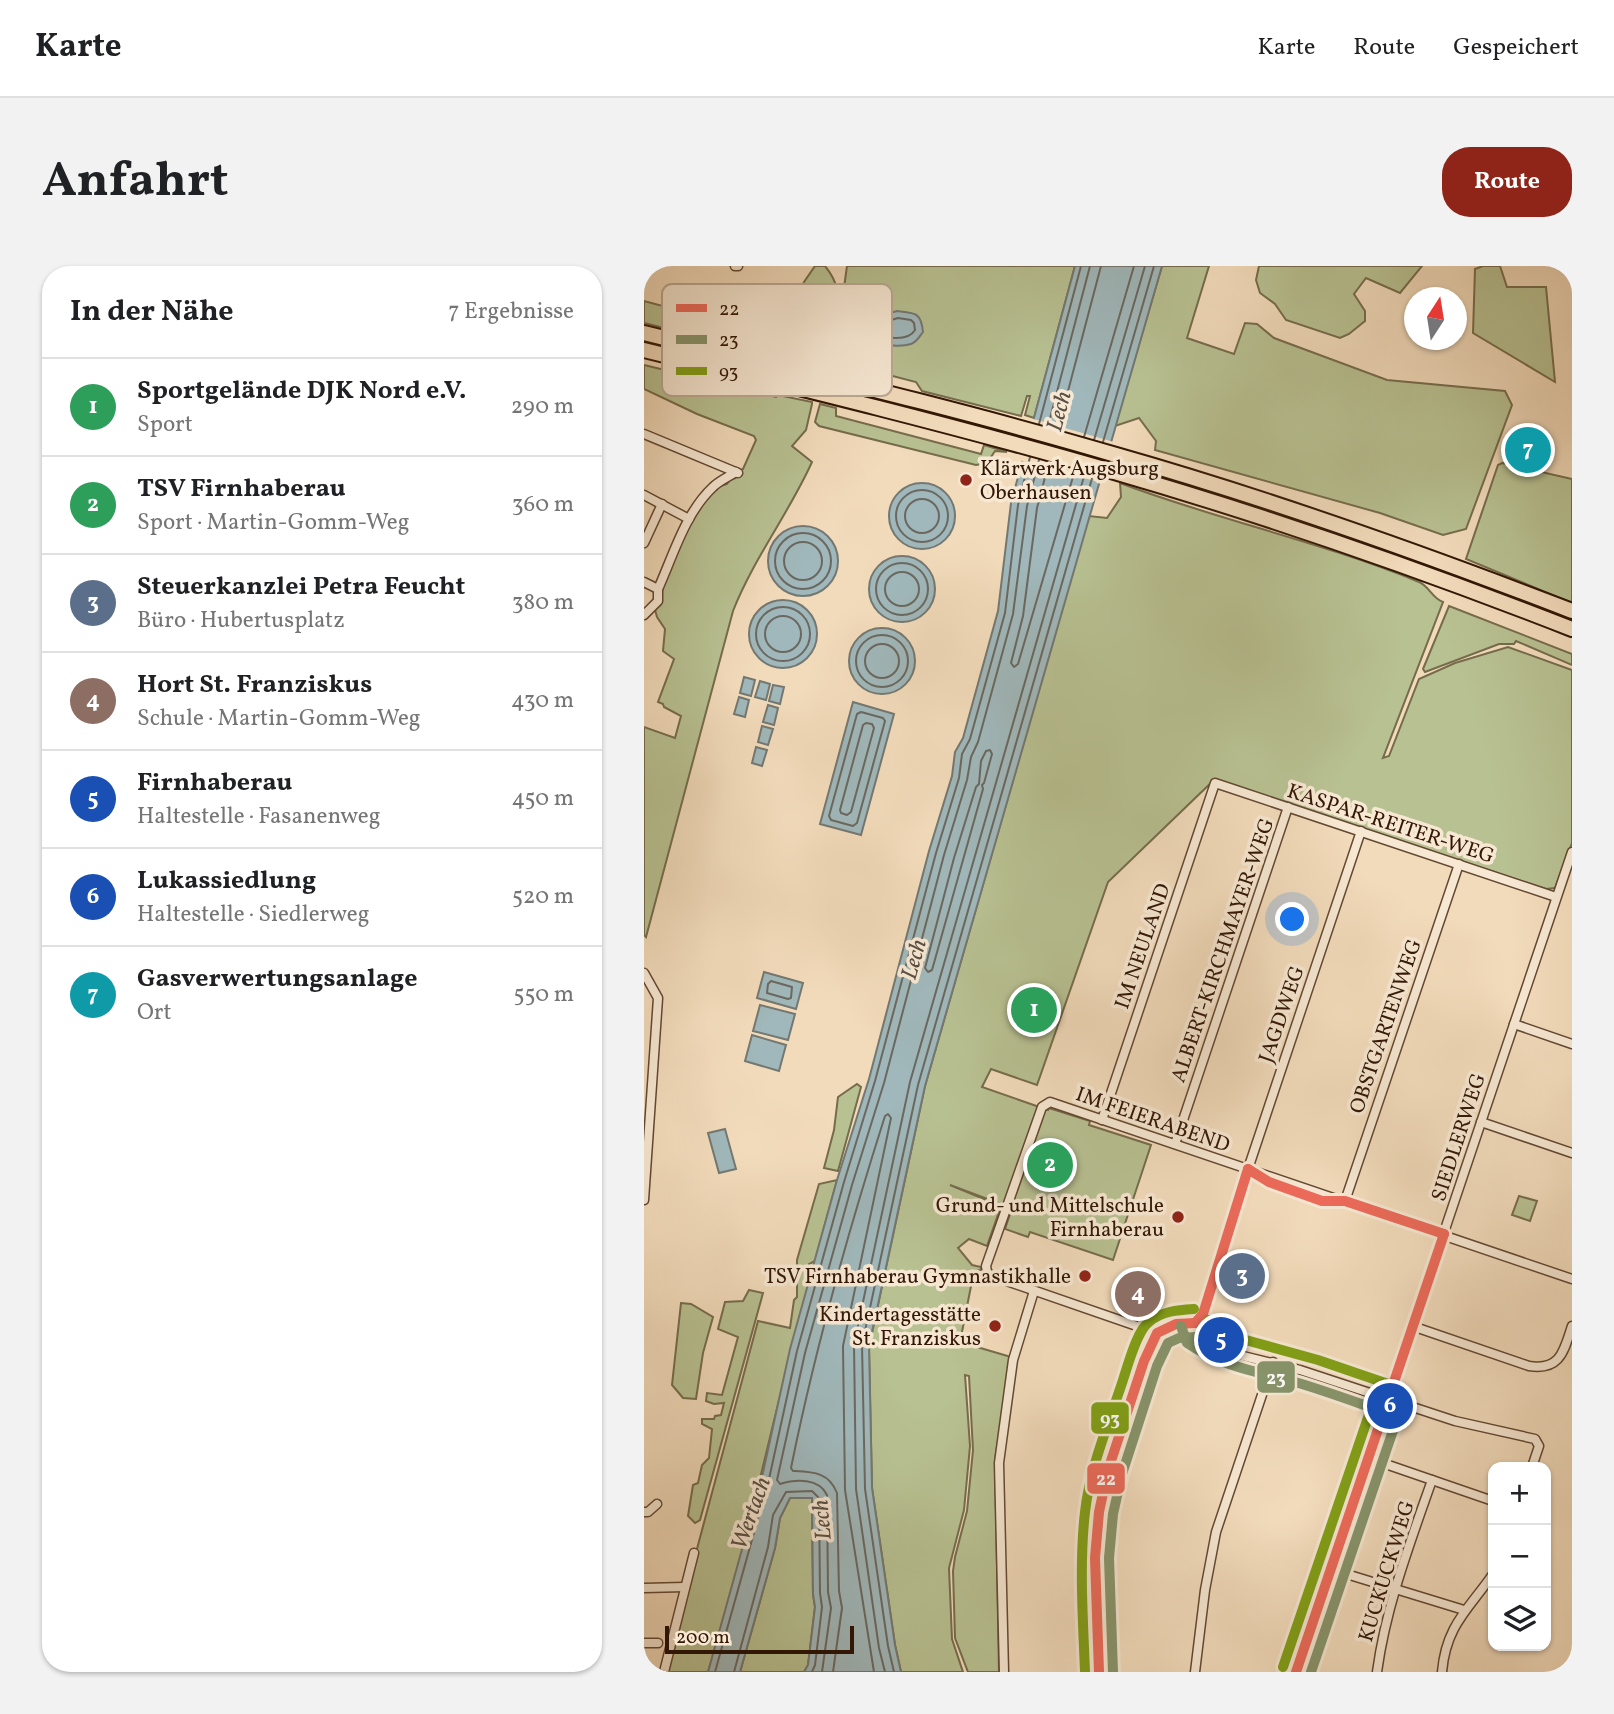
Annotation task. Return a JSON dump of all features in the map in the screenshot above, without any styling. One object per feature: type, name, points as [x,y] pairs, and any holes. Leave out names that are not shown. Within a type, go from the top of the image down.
[{"type":"highway","points":[[644,332],[662,337]]},
{"type":"highway","points":[[644,350],[662,355]]},
{"type":"highway","points":[[892,395],[1118,455],[1298,511],[1572,611]]},
{"type":"highway","points":[[825,396],[1113,472],[1366,553],[1572,629]]},
{"type":"street","points":[[644,434],[738,473],[713,486],[690,519],[658,589],[658,600],[644,615]]},
{"type":"street","points":[[644,495],[690,519]]},
{"type":"street","points":[[644,543],[662,504]]},
{"type":"street","points":[[644,582],[658,589]]},
{"type":"street","name":"KASPAR-REITER-WEG","points":[[1214,783],[1556,897]]},
{"type":"street","name":"IM NEULAND","points":[[1102,1120],[1214,783]]},
{"type":"street","name":"ALBERT-KIRCHMAYER-WEG","points":[[1175,1144],[1288,807]]},
{"type":"street","name":"JAGDWEG","points":[[1195,1323],[1203,1314],[1248,1169],[1361,831]]},
{"type":"street","name":"SIEDLERWEG","points":[[1296,1672],[1572,852]]},
{"type":"street","name":"OBSTGARTENWEG","points":[[1345,1201],[1459,863]]},
{"type":"street","points":[[644,973],[658,998],[658,1018],[644,1200]]},
{"type":"street","points":[[1514,1024],[1572,1044]]},
{"type":"street","name":"IM FEIERABEND","points":[[1034,1291],[992,1276],[987,1272],[986,1266],[1042,1107],[1050,1102],[1572,1279]]},
{"type":"street","points":[[1481,1122],[1572,1153]]},
{"type":"street","points":[[1004,1672],[999,1464],[1013,1360],[1034,1291],[1157,1333]]},
{"type":"street","points":[[1099,1672],[1095,1561],[1099,1511],[1108,1470],[1157,1333],[1176,1324],[1195,1323]]},
{"type":"street","points":[[1148,1352],[1162,1339],[1189,1332],[1195,1323]]},
{"type":"street","points":[[1195,1323],[1197,1333],[1210,1342],[1243,1356],[1273,1362],[1455,1421],[1535,1439],[1539,1446],[1534,1462]]},
{"type":"street","points":[[1412,1326],[1529,1366],[1541,1367],[1549,1366],[1562,1355],[1572,1326]]},
{"type":"street","points":[[1195,1672],[1205,1590],[1216,1532],[1273,1362]]},
{"type":"street","points":[[1368,1458],[1488,1499]]},
{"type":"street","name":"KUCKUCKWEG","points":[[1377,1672],[1395,1590],[1432,1480]]},
{"type":"street","points":[[644,1512],[657,1504]]},
{"type":"street","points":[[664,1672],[694,1553]]},
{"type":"street","points":[[1330,1569],[1464,1610]]},
{"type":"street","points":[[1442,1672],[1443,1656],[1450,1636],[1464,1610],[1488,1580]]},
{"type":"street","points":[[644,1588],[685,1587]]},
{"type":"street","points":[[644,1643],[658,1643]]},
{"type":"green space","points":[[815,266],[825,266],[836,284],[803,284]]},
{"type":"green space","points":[[847,266],[1075,266],[1034,418],[1025,415],[1030,396],[1027,396],[1021,416],[922,391],[916,382],[892,376],[892,284],[844,284]]},
{"type":"green space","points":[[1162,266],[1209,266],[1187,338],[1234,354],[1245,323],[1257,324],[1274,338],[1387,380],[1505,391],[1512,405],[1466,529],[1443,535],[1380,513],[1155,450],[1156,441],[1139,418],[1115,426]]},
{"type":"green space","points":[[1259,266],[1422,266],[1400,293],[1366,278],[1354,294],[1365,311],[1365,321],[1340,338],[1286,320],[1275,304],[1260,293],[1256,280]]},
{"type":"green space","points":[[1500,266],[1507,287],[1546,287],[1555,382],[1473,333],[1475,269]]},
{"type":"green space","points":[[644,301],[662,306],[662,327],[644,323]]},
{"type":"green space","points":[[644,365],[662,369],[662,396],[783,396],[812,402],[806,430],[792,446],[812,462],[741,591],[733,611],[646,937],[644,727],[675,738],[681,716],[658,702],[674,659],[663,651],[665,629],[654,606],[658,589],[689,519],[715,488],[727,484],[736,472],[743,469],[756,440],[754,436],[697,414],[644,389]]},
{"type":"green space","points":[[820,404],[836,408],[836,416],[981,454],[984,445],[1007,452],[995,451],[987,463],[976,465],[819,426],[815,422]]},
{"type":"green space","points":[[1502,463],[1572,479],[1572,603],[1466,559],[1498,465]]},
{"type":"green space","points":[[1120,483],[1382,568],[1422,584],[1443,602],[1383,758],[1389,756],[1419,679],[1455,663],[1508,647],[1572,670],[1572,843],[1555,888],[1546,889],[1214,780],[1108,882],[1037,1085],[991,1069],[982,1087],[1048,1110],[1049,1108],[1090,1121],[1089,1125],[1151,1145],[1113,1260],[1030,1232],[1028,1237],[1005,1229],[1012,1208],[950,1185],[1001,1206],[987,1246],[969,1239],[958,1248],[972,1265],[981,1267],[981,1270],[974,1271],[960,1342],[1011,1357],[995,1460],[999,1672],[968,1672],[955,1638],[953,1571],[967,1511],[973,1450],[969,1376],[965,1375],[970,1446],[964,1510],[949,1568],[952,1639],[963,1672],[901,1672],[872,1488],[869,1347],[925,1086],[1089,516],[1107,518],[1121,497]]},
{"type":"green space","points":[[1449,606],[1572,654],[1572,665],[1516,641],[1514,644],[1499,644],[1425,672],[1423,669]]},
{"type":"green space","points":[[857,1084],[861,1087],[838,1171],[824,1168],[834,1130],[838,1097]]},
{"type":"green space","points":[[837,1180],[815,1261],[809,1264],[809,1269],[814,1267],[737,1571],[708,1672],[664,1672],[758,1321],[790,1328],[794,1300],[797,1297],[797,1260],[819,1184]]},
{"type":"green space","points":[[1519,1196],[1537,1201],[1530,1221],[1512,1215]]},
{"type":"green space","points":[[749,1290],[763,1293],[700,1520],[695,1523],[688,1516],[693,1485],[698,1483],[702,1465],[709,1458],[712,1429],[702,1424],[702,1419],[714,1419],[715,1416],[721,1415],[724,1403],[706,1401],[707,1393],[722,1395],[738,1337],[718,1329],[725,1302],[743,1301]]},
{"type":"green space","points":[[681,1303],[691,1304],[713,1317],[703,1353],[696,1399],[683,1398],[672,1385]]},
{"type":"green space","points":[[790,1498],[812,1498],[815,1607],[808,1665],[804,1672],[740,1672],[775,1548],[780,1518]]},
{"type":"water","name":"Lech","points":[[1075,266],[1162,266],[925,1086],[869,1346],[872,1488],[901,1672],[804,1672],[808,1665],[815,1607],[812,1498],[790,1498],[780,1518],[775,1548],[740,1672],[708,1672],[762,1477],[790,1349],[837,1180],[869,1079],[929,851],[952,776],[955,752],[963,738],[998,611],[1011,503]]},
{"type":"water","points":[[892,312],[913,313],[919,317],[923,332],[915,342],[892,346]]},
{"type":"water","points":[[922,483],[935,486],[945,493],[952,503],[955,516],[952,529],[945,539],[935,546],[922,549],[909,546],[899,539],[892,529],[889,516],[892,503],[899,493],[909,486]]},
{"type":"water","points":[[803,526],[828,536],[838,561],[828,586],[803,596],[778,586],[768,561],[778,536]]},
{"type":"water","points":[[896,556],[908,556],[920,561],[930,571],[935,589],[933,602],[920,617],[908,622],[896,622],[884,617],[874,607],[869,595],[869,583],[874,571],[884,561]]},
{"type":"water","points":[[790,600],[811,615],[817,627],[815,647],[807,658],[790,668],[776,668],[759,658],[751,647],[749,627],[759,610],[770,602]]},
{"type":"water","points":[[882,628],[895,630],[910,643],[915,661],[913,674],[900,689],[882,694],[869,692],[854,679],[849,661],[851,648],[864,633]]},
{"type":"water","points":[[744,677],[755,680],[751,696],[740,693]]},
{"type":"water","points":[[760,681],[770,684],[766,700],[755,697]]},
{"type":"water","points":[[773,685],[784,687],[780,704],[769,701]]},
{"type":"water","points":[[739,697],[749,700],[745,717],[734,714]]},
{"type":"water","points":[[853,702],[894,714],[861,835],[820,824]]},
{"type":"water","points":[[768,705],[778,708],[774,725],[763,722]]},
{"type":"water","points":[[762,726],[773,729],[768,745],[758,742]]},
{"type":"water","points":[[756,747],[767,750],[762,766],[752,763]]},
{"type":"water","points":[[764,972],[803,983],[796,1009],[757,998]]},
{"type":"water","points":[[760,1005],[795,1014],[788,1040],[753,1031]]},
{"type":"water","points":[[752,1035],[786,1045],[779,1071],[745,1061]]},
{"type":"water","points":[[725,1129],[736,1169],[719,1173],[708,1133]]},
{"type":"pier","points":[[1030,418],[1114,442],[1102,483],[1019,460]]},
{"type":"transit line","name":"22","points":[[1248,1169],[1269,1182],[1322,1201],[1345,1201],[1444,1234]]},
{"type":"transit line","name":"22","points":[[1195,1323],[1203,1314],[1248,1169]]},
{"type":"transit line","name":"22","points":[[1296,1672],[1444,1234]]},
{"type":"transit line","name":"93","points":[[1085,1672],[1082,1552],[1087,1495],[1096,1462],[1130,1357],[1141,1332],[1159,1315],[1194,1309]]},
{"type":"transit line","name":"93","points":[[1209,1320],[1210,1324],[1235,1337],[1318,1360],[1394,1386]]},
{"type":"transit line","name":"22","points":[[1099,1672],[1095,1558],[1099,1512],[1108,1470],[1144,1361],[1157,1333],[1176,1324],[1195,1323]]},
{"type":"transit line","name":"23","points":[[1181,1326],[1187,1343],[1213,1357],[1384,1412]]},
{"type":"transit line","name":"23","points":[[1113,1672],[1109,1558],[1113,1514],[1122,1474],[1157,1366],[1168,1343],[1179,1338],[1196,1337]]},
{"type":"transit line","name":"93","points":[[1283,1667],[1376,1394]]},
{"type":"transit line","name":"23","points":[[1311,1672],[1402,1404]]},
{"type":"place","name":"Gasverwertungsanlage","points":[[1528,450]]},
{"type":"place","name":"Klärwerk Augsburg Oberhausen","points":[[966,480]]},
{"type":"place","name":"Sportgelände DJK Nord e.V.","points":[[1034,1010]]},
{"type":"place","name":"TSV Firnhaberau","points":[[1050,1165]]},
{"type":"place","name":"Grund- und Mittelschule Firnhaberau","points":[[1178,1217]]},
{"type":"place","name":"TSV Firnhaberau Gymnastikhalle","points":[[1085,1276]]},
{"type":"place","name":"Steuerkanzlei Petra Feucht","points":[[1242,1276]]},
{"type":"place","name":"Hort St. Franziskus","points":[[1138,1294]]},
{"type":"place","name":"Kindertagesstätte St. Franziskus","points":[[995,1326]]},
{"type":"place","name":"Firnhaberau","points":[[1221,1340]]},
{"type":"place","name":"Lukassiedlung","points":[[1390,1406]]},
{"type":"water label","name":"Wertach","points":[[750,1513]]}]
